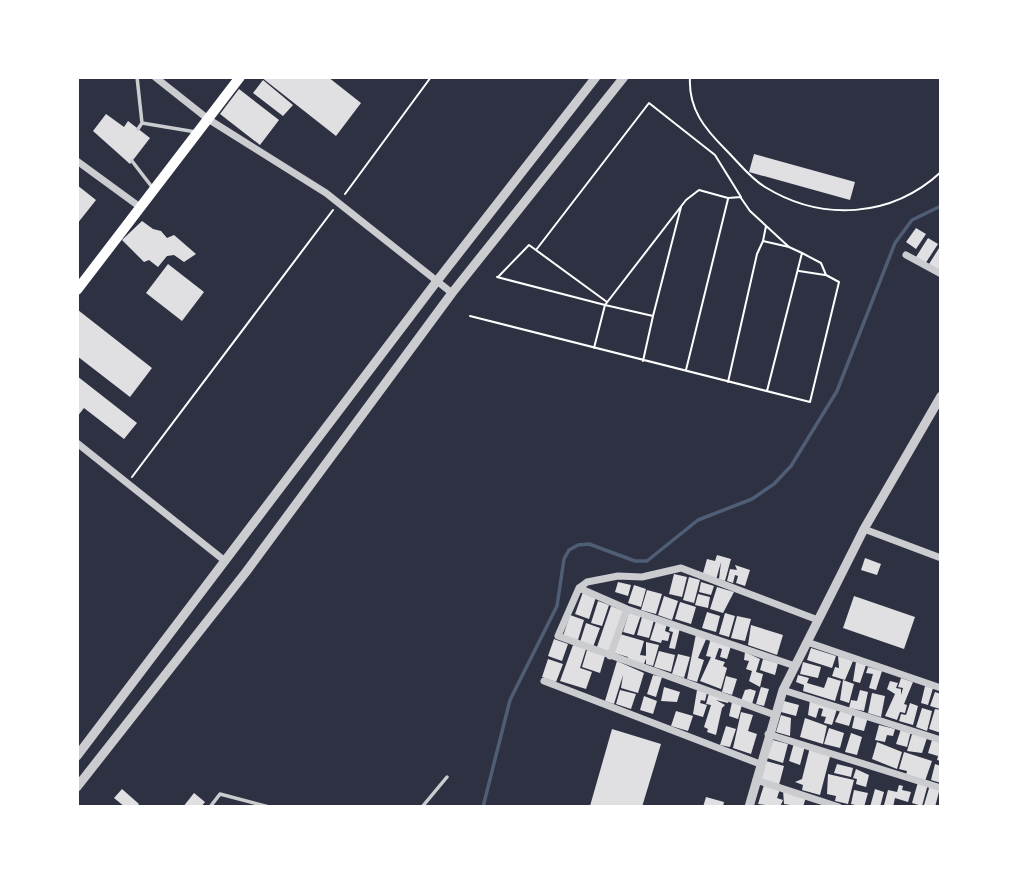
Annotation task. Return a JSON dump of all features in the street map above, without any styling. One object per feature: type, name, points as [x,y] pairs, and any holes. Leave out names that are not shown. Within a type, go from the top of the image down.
[{"type":"main road","points":[[77,290],[240,77]]},
{"type":"street","points":[[155,77],[208,119],[338,203],[452,293]]},
{"type":"street","points":[[77,755],[437,281],[596,77]]},
{"type":"street","points":[[77,787],[246,572],[452,293],[624,77]]},
{"type":"street","points":[[77,161],[140,207]]},
{"type":"street","points":[[906,255],[941,274]]},
{"type":"street","points":[[749,807],[768,734],[783,690],[864,529],[941,396]]},
{"type":"street","points":[[77,443],[225,561]]},
{"type":"street","points":[[864,529],[941,558]]},
{"type":"street","points":[[775,715],[558,636],[579,589],[587,582],[605,577],[642,577],[681,568],[818,620]]},
{"type":"street","points":[[579,589],[627,609],[795,666]]},
{"type":"street","points":[[610,656],[627,609]]},
{"type":"street","points":[[807,642],[941,688]]},
{"type":"street","points":[[544,681],[760,764]]},
{"type":"street","points":[[783,690],[941,740]]},
{"type":"street","points":[[768,734],[941,788]]},
{"type":"street","points":[[756,780],[839,807]]},
{"type":"lane","points":[[137,77],[142,123],[138,129]]},
{"type":"lane","points":[[142,123],[198,132]]},
{"type":"lane","points":[[132,161],[154,190]]},
{"type":"lane","points":[[422,807],[447,778]]},
{"type":"lane","points":[[211,807],[220,794],[269,807]]},
{"type":"path","points":[[127,483],[431,77]]},
{"type":"path","points":[[690,77],[695,113],[710,134],[750,176],[790,201],[849,213],[901,200],[941,172]]},
{"type":"path","points":[[536,250],[649,103],[715,155],[741,197],[789,247]]},
{"type":"path","points":[[593,349],[606,304],[681,206],[699,190],[728,198],[741,197]]},
{"type":"path","points":[[686,371],[728,198]]},
{"type":"path","points":[[643,361],[681,206]]},
{"type":"path","points":[[728,382],[757,254],[766,226]]},
{"type":"path","points":[[763,241],[789,247],[821,263],[826,275]]},
{"type":"path","points":[[606,304],[529,246],[497,277],[653,316]]},
{"type":"path","points":[[767,391],[802,253]]},
{"type":"path","points":[[470,316],[810,402],[839,282],[826,275],[798,271]]},
{"type":"building","points":[[261,77],[328,77],[361,103],[336,136]]},
{"type":"building","points":[[263,80],[293,105],[283,116],[253,93]]},
{"type":"building","points":[[239,89],[279,120],[260,145],[220,114]]},
{"type":"building","points":[[106,114],[124,127],[128,121],[150,138],[130,164],[93,131]]},
{"type":"building","points":[[754,154],[855,182],[850,200],[749,172]]},
{"type":"building","points":[[77,185],[96,200],[77,224]]},
{"type":"building","points":[[142,221],[161,231],[167,238],[174,235],[196,254],[184,262],[174,255],[167,256],[158,267],[149,260],[144,262],[122,240]]},
{"type":"building","points":[[916,228],[926,234],[916,249],[906,242]]},
{"type":"building","points":[[928,238],[938,244],[925,264],[916,257]]},
{"type":"building","points":[[941,245],[941,269],[940,271],[929,264]]},
{"type":"building","points":[[168,264],[204,292],[182,321],[146,293]]},
{"type":"building","points":[[78,310],[152,368],[130,397],[77,356]]},
{"type":"building","points":[[77,376],[137,423],[124,439],[84,408],[77,417]]},
{"type":"building","points":[[717,555],[731,559],[725,581],[719,579],[721,562],[716,580],[703,573],[707,559],[715,561]]},
{"type":"building","points":[[865,558],[881,564],[877,575],[861,570]]},
{"type":"building","points":[[735,565],[750,570],[745,586],[736,583],[738,576],[735,575],[733,583],[727,581],[730,569],[737,570]]},
{"type":"building","points":[[674,574],[687,577],[682,597],[669,594]]},
{"type":"building","points":[[689,577],[700,580],[694,603],[683,600]]},
{"type":"building","points":[[618,582],[631,585],[628,596],[615,592]]},
{"type":"building","points":[[701,582],[714,586],[711,595],[699,592]]},
{"type":"building","points":[[634,585],[646,589],[641,607],[628,603]]},
{"type":"building","points":[[717,587],[734,592],[723,613],[710,609]]},
{"type":"building","points":[[647,590],[662,594],[656,614],[641,610]]},
{"type":"building","points":[[583,592],[596,597],[589,619],[575,614]]},
{"type":"building","points":[[698,594],[710,597],[708,608],[695,605]]},
{"type":"building","points":[[664,596],[678,601],[672,620],[658,615]]},
{"type":"building","points":[[854,596],[915,617],[904,649],[843,628]]},
{"type":"building","points":[[598,601],[609,605],[602,626],[591,623]]},
{"type":"building","points":[[680,602],[696,607],[691,624],[675,619]]},
{"type":"building","points":[[611,606],[624,611],[610,652],[597,647]]},
{"type":"building","points":[[629,612],[641,615],[634,635],[623,632]]},
{"type":"building","points":[[707,612],[720,616],[716,632],[702,628]]},
{"type":"building","points":[[725,613],[735,616],[729,637],[719,634]]},
{"type":"building","points":[[570,615],[584,620],[578,640],[563,636]]},
{"type":"building","points":[[737,616],[751,619],[745,641],[731,638]]},
{"type":"building","points":[[642,617],[654,620],[649,638],[637,635]]},
{"type":"building","points":[[656,621],[667,624],[665,631],[670,633],[668,641],[662,640],[661,643],[650,640]]},
{"type":"building","points":[[586,623],[600,628],[593,647],[580,642]]},
{"type":"building","points":[[751,625],[783,635],[777,655],[748,645]]},
{"type":"building","points":[[670,626],[680,628],[675,649],[669,648],[673,632],[669,631]]},
{"type":"building","points":[[620,634],[644,641],[640,655],[647,656],[644,664],[627,661],[628,657],[614,653]]},
{"type":"building","points":[[696,634],[707,637],[698,658],[704,660],[697,682],[687,679]]},
{"type":"building","points":[[711,638],[731,646],[727,659],[720,657],[722,649],[719,648],[715,659],[725,662],[723,666],[727,668],[721,689],[700,681],[711,657],[706,656]]},
{"type":"building","points":[[554,639],[568,644],[562,661],[548,656]]},
{"type":"building","points":[[646,642],[659,645],[653,666],[646,664]]},
{"type":"building","points":[[573,645],[586,649],[580,668],[592,672],[586,689],[560,681]]},
{"type":"building","points":[[811,648],[836,656],[832,668],[807,660]]},
{"type":"building","points":[[587,650],[605,656],[600,673],[582,667]]},
{"type":"building","points":[[659,651],[675,655],[671,672],[654,667]]},
{"type":"building","points":[[745,652],[760,659],[756,672],[763,674],[760,687],[749,681],[752,671],[746,669],[749,661],[744,660]]},
{"type":"building","points":[[678,654],[690,657],[684,678],[672,674]]},
{"type":"building","points":[[838,656],[853,661],[845,680],[832,676],[835,667],[839,668]]},
{"type":"building","points":[[548,659],[563,664],[556,682],[542,677]]},
{"type":"building","points":[[763,659],[778,663],[775,675],[760,670]]},
{"type":"building","points":[[617,661],[644,673],[638,693],[621,688],[623,675],[614,704],[605,701]]},
{"type":"building","points":[[803,662],[821,667],[818,678],[800,674]]},
{"type":"building","points":[[856,662],[866,665],[860,683],[853,681]]},
{"type":"building","points":[[868,667],[882,671],[876,690],[869,688],[873,674],[866,673]]},
{"type":"building","points":[[653,675],[662,677],[656,697],[647,694]]},
{"type":"building","points":[[798,675],[809,678],[807,683],[824,688],[828,677],[841,681],[835,701],[803,691],[804,685],[796,682]]},
{"type":"building","points":[[726,676],[737,679],[732,695],[722,692]]},
{"type":"building","points":[[901,678],[913,682],[904,704],[907,705],[905,713],[900,712],[897,720],[885,716],[895,694],[887,689],[890,681],[898,683],[896,688],[901,689],[901,695],[903,688],[898,687]]},
{"type":"building","points":[[843,680],[854,684],[849,703],[840,700]]},
{"type":"building","points":[[925,686],[933,688],[928,705],[921,703]]},
{"type":"building","points":[[664,687],[680,692],[677,702],[661,701]]},
{"type":"building","points":[[761,687],[769,689],[764,706],[756,704]]},
{"type":"building","points":[[620,690],[636,694],[631,709],[616,704]]},
{"type":"building","points":[[697,690],[707,693],[705,701],[701,700],[700,703],[707,705],[703,717],[693,714]]},
{"type":"building","points":[[745,690],[756,691],[752,704],[741,701]]},
{"type":"building","points":[[860,690],[868,692],[864,711],[849,708],[851,700],[857,701]]},
{"type":"building","points":[[935,692],[941,694],[940,709],[930,706]]},
{"type":"building","points":[[709,693],[729,700],[728,703],[716,700],[725,705],[716,735],[707,732],[708,729],[704,727],[711,705],[706,704]]},
{"type":"building","points":[[872,693],[885,696],[881,717],[868,713]]},
{"type":"building","points":[[644,696],[657,701],[653,714],[640,710]]},
{"type":"building","points":[[810,700],[837,709],[832,725],[824,723],[826,717],[821,716],[823,709],[819,708],[816,718],[808,715]]},
{"type":"building","points":[[784,701],[799,705],[796,716],[781,712]]},
{"type":"building","points":[[732,702],[742,705],[738,719],[729,716]]},
{"type":"building","points":[[910,703],[918,706],[913,725],[899,721],[901,714],[906,715]]},
{"type":"building","points":[[922,708],[932,711],[927,731],[916,727]]},
{"type":"building","points":[[841,709],[853,713],[849,726],[835,722]]},
{"type":"building","points":[[935,709],[941,710],[941,733],[929,729]]},
{"type":"building","points":[[676,711],[693,716],[688,731],[671,726]]},
{"type":"building","points":[[741,712],[753,715],[748,731],[757,734],[751,754],[733,748]]},
{"type":"building","points":[[855,714],[868,717],[864,731],[852,728]]},
{"type":"building","points":[[781,715],[791,718],[790,736],[776,732]]},
{"type":"building","points":[[805,718],[827,726],[823,744],[800,737]]},
{"type":"building","points":[[879,725],[895,729],[893,736],[887,735],[885,742],[875,740]]},
{"type":"building","points":[[726,726],[736,729],[730,747],[720,745]]},
{"type":"building","points":[[829,728],[844,733],[840,748],[824,744]]},
{"type":"building","points":[[612,729],[661,744],[642,807],[590,806]]},
{"type":"building","points":[[901,729],[911,731],[907,747],[896,744]]},
{"type":"building","points":[[851,733],[862,737],[857,755],[845,752]]},
{"type":"building","points":[[912,734],[927,738],[922,753],[907,751]]},
{"type":"building","points":[[773,740],[788,744],[783,763],[767,758]]},
{"type":"building","points":[[932,740],[941,743],[941,761],[937,760],[938,756],[928,753]]},
{"type":"building","points":[[877,742],[902,752],[897,769],[872,759]]},
{"type":"building","points":[[794,743],[805,746],[800,765],[789,761]]},
{"type":"building","points":[[810,747],[831,753],[820,795],[802,790],[803,785],[795,782],[802,779]]},
{"type":"building","points":[[904,752],[932,761],[925,781],[906,775],[907,771],[899,769]]},
{"type":"building","points":[[766,761],[784,766],[779,785],[761,780]]},
{"type":"building","points":[[837,764],[853,768],[851,777],[834,773]]},
{"type":"building","points":[[935,764],[941,766],[941,783],[931,780]]},
{"type":"building","points":[[856,769],[869,775],[866,787],[856,784],[857,779],[853,778]]},
{"type":"building","points":[[828,774],[854,780],[848,804],[835,801],[836,796],[827,794]]},
{"type":"building","points":[[918,782],[928,784],[922,806],[912,803]]},
{"type":"building","points":[[764,785],[780,789],[777,798],[783,800],[780,807],[758,804]]},
{"type":"building","points":[[899,785],[903,786],[902,790],[911,792],[908,802],[895,798],[893,807],[884,805],[888,790],[897,792]]},
{"type":"building","points":[[930,785],[940,788],[935,807],[924,805]]},
{"type":"building","points":[[122,789],[139,804],[137,807],[125,807],[114,798]]},
{"type":"building","points":[[875,789],[884,792],[880,807],[870,807]]},
{"type":"building","points":[[783,790],[806,797],[803,807],[784,804]]},
{"type":"building","points":[[854,790],[868,793],[864,807],[851,804]]},
{"type":"building","points":[[194,793],[205,802],[201,807],[183,807]]},
{"type":"building","points":[[706,797],[724,802],[723,807],[703,807]]},
{"type":"waterway","points":[[483,807],[510,700],[557,606],[564,559],[569,550],[578,545],[589,544],[635,561],[647,561],[698,520],[752,499],[774,484],[791,466],[837,391],[895,243],[912,220],[941,206]]}]
